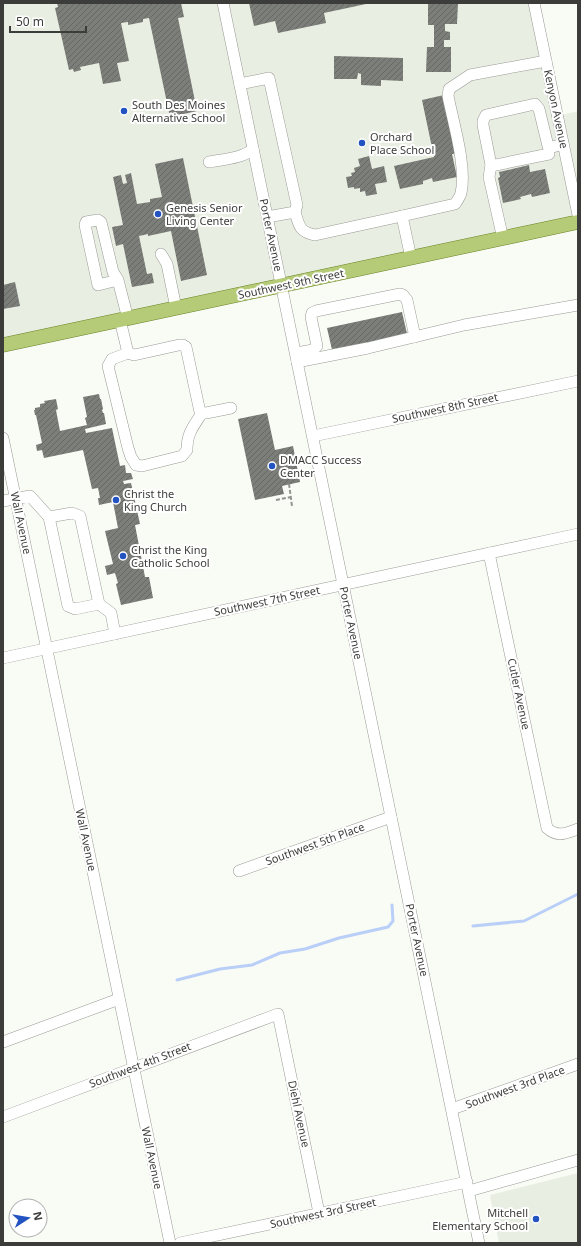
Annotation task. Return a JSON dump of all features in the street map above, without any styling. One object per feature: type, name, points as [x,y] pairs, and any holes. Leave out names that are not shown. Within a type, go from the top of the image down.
[{"type":"main road","name":"Southwest 9th Street","points":[[3,346],[578,222]]},
{"type":"street","name":"Porter Avenue","points":[[223,3],[479,1243]]},
{"type":"street","name":"Kenyon Avenue","points":[[534,3],[578,215]]},
{"type":"street","points":[[240,84],[269,78],[297,206],[295,212],[299,226],[302,231],[314,235],[455,204],[461,195],[461,161],[448,96],[449,89],[470,76],[546,61]]},
{"type":"street","points":[[502,238],[489,177],[491,166],[483,125],[483,120],[486,115],[535,104],[538,109],[550,157],[553,159],[566,156]]},
{"type":"street","points":[[491,166],[549,151],[563,144]]},
{"type":"street","points":[[209,162],[238,157],[247,154],[253,149]]},
{"type":"street","points":[[267,217],[295,212]]},
{"type":"street","points":[[402,216],[411,258]]},
{"type":"street","points":[[118,280],[98,285],[85,225],[86,222],[98,220],[101,222],[113,272],[118,280],[128,354]]},
{"type":"street","points":[[161,254],[167,264],[176,308]]},
{"type":"street","points":[[296,358],[313,350],[317,346],[311,317],[312,313],[400,294],[407,300],[415,337]]},
{"type":"street","points":[[296,358],[415,337],[464,325],[578,305]]},
{"type":"street","points":[[202,413],[200,412],[199,408],[186,347],[183,345],[134,355],[128,354],[112,359],[108,366],[128,448],[136,465],[142,466],[182,456],[188,450],[187,441],[190,432],[202,413],[232,408]]},
{"type":"street","name":"Southwest 8th Street","points":[[313,436],[578,380]]},
{"type":"street","name":"Wall Avenue","points":[[3,438],[170,1243]]},
{"type":"street","points":[[3,501],[30,496],[49,517],[68,606],[75,609],[99,604]]},
{"type":"street","points":[[49,517],[72,513],[80,516],[99,604],[111,613],[115,634]]},
{"type":"street","name":"Southwest 7th Street","points":[[3,658],[578,534]]},
{"type":"street","name":"Cutler Avenue","points":[[490,553],[547,828],[552,833],[565,833],[578,829]]},
{"type":"street","name":"Southwest 5th Place","points":[[239,871],[391,817]]},
{"type":"street","points":[[3,1042],[119,999]]},
{"type":"street","name":"Southwest 4th Street","points":[[3,1117],[278,1014]]},
{"type":"street","name":"Diehl Avenue","points":[[278,1014],[319,1214]]},
{"type":"street","name":"Southwest 3rd Place","points":[[452,1109],[578,1064]]},
{"type":"street","name":"Southwest 3rd Street","points":[[180,1243],[319,1214],[468,1187],[578,1160]]},
{"type":"path","points":[[288,484],[292,506]]},
{"type":"path","points":[[276,500],[291,497]]},
{"type":"shaded area","points":[[3,3],[534,3],[558,116],[578,111],[578,222],[3,345]]},
{"type":"shaded area","name":"Mitchell Elementary School","points":[[578,1173],[578,1243],[499,1243],[490,1195]]},
{"type":"building","points":[[57,3],[181,3],[184,17],[178,18],[197,111],[170,117],[149,18],[143,19],[143,22],[128,25],[128,22],[121,23],[129,61],[117,63],[121,81],[103,84],[99,63],[80,67],[81,70],[74,72],[73,69],[69,70],[55,8],[58,7]]},
{"type":"building","points":[[249,3],[366,4],[324,13],[326,23],[278,33],[275,21],[254,26]]},
{"type":"building","points":[[428,3],[458,3],[457,24],[445,24],[445,31],[450,32],[450,40],[444,40],[444,47],[451,47],[451,72],[426,72],[427,47],[434,47],[434,25],[428,25]]},
{"type":"building","points":[[334,56],[403,58],[403,81],[381,80],[381,86],[361,85],[361,74],[358,73],[357,79],[334,79]]},
{"type":"building","points":[[444,95],[458,153],[452,154],[457,177],[433,182],[432,178],[423,181],[423,184],[400,189],[394,166],[434,157],[422,100]]},
{"type":"building","points":[[369,156],[372,169],[384,166],[387,182],[375,184],[377,194],[366,196],[365,191],[360,192],[360,188],[348,188],[346,177],[352,176],[351,173],[355,172],[354,168],[360,166],[358,159]]},
{"type":"building","name":"Genesis Senior Living Center","points":[[183,158],[207,275],[181,281],[171,231],[148,236],[148,234],[139,236],[147,274],[152,273],[154,283],[132,287],[123,244],[116,246],[112,227],[123,225],[113,177],[121,175],[123,184],[127,183],[125,175],[131,173],[137,204],[150,202],[150,199],[162,197],[155,164]]},
{"type":"building","points":[[529,165],[530,172],[545,169],[550,193],[532,197],[531,194],[520,197],[521,199],[503,203],[498,178],[500,177],[499,172]]},
{"type":"building","points":[[15,282],[20,306],[3,309],[3,285]]},
{"type":"building","points":[[402,312],[408,338],[333,354],[327,328]]},
{"type":"building","name":"Christ the King Church","points":[[99,394],[106,424],[85,429],[86,433],[112,428],[120,466],[125,465],[126,473],[131,473],[133,479],[123,481],[124,484],[131,483],[140,524],[135,525],[145,577],[149,577],[153,598],[121,605],[115,573],[107,575],[105,566],[113,564],[105,531],[118,528],[113,502],[99,505],[98,498],[100,498],[98,488],[92,489],[83,450],[44,458],[42,450],[37,451],[36,445],[42,443],[34,410],[35,408],[40,407],[40,404],[45,403],[44,401],[56,399],[58,409],[56,410],[60,431],[87,425],[83,397]]},
{"type":"building","name":"DMACC Success Center","points":[[267,413],[275,450],[293,446],[300,482],[282,486],[284,494],[255,500],[238,419]]},
{"type":"waterway","points":[[473,926],[524,921],[578,894]]},
{"type":"waterway","points":[[177,980],[220,969],[252,965],[280,953],[305,949],[339,938],[388,927],[393,921],[392,905]]},
{"type":"place","name":"South Des Moines Alternative School","points":[[124,111]]},
{"type":"place","name":"Orchard Place School","points":[[362,143]]},
{"type":"place","name":"Genesis Senior Living Center","points":[[158,214]]},
{"type":"place","name":"DMACC Success Center","points":[[272,466]]},
{"type":"place","name":"Christ the King Church","points":[[116,500]]},
{"type":"place","name":"Christ the King Catholic School","points":[[123,556]]},
{"type":"place","name":"Mitchell Elementary School","points":[[536,1219]]}]
